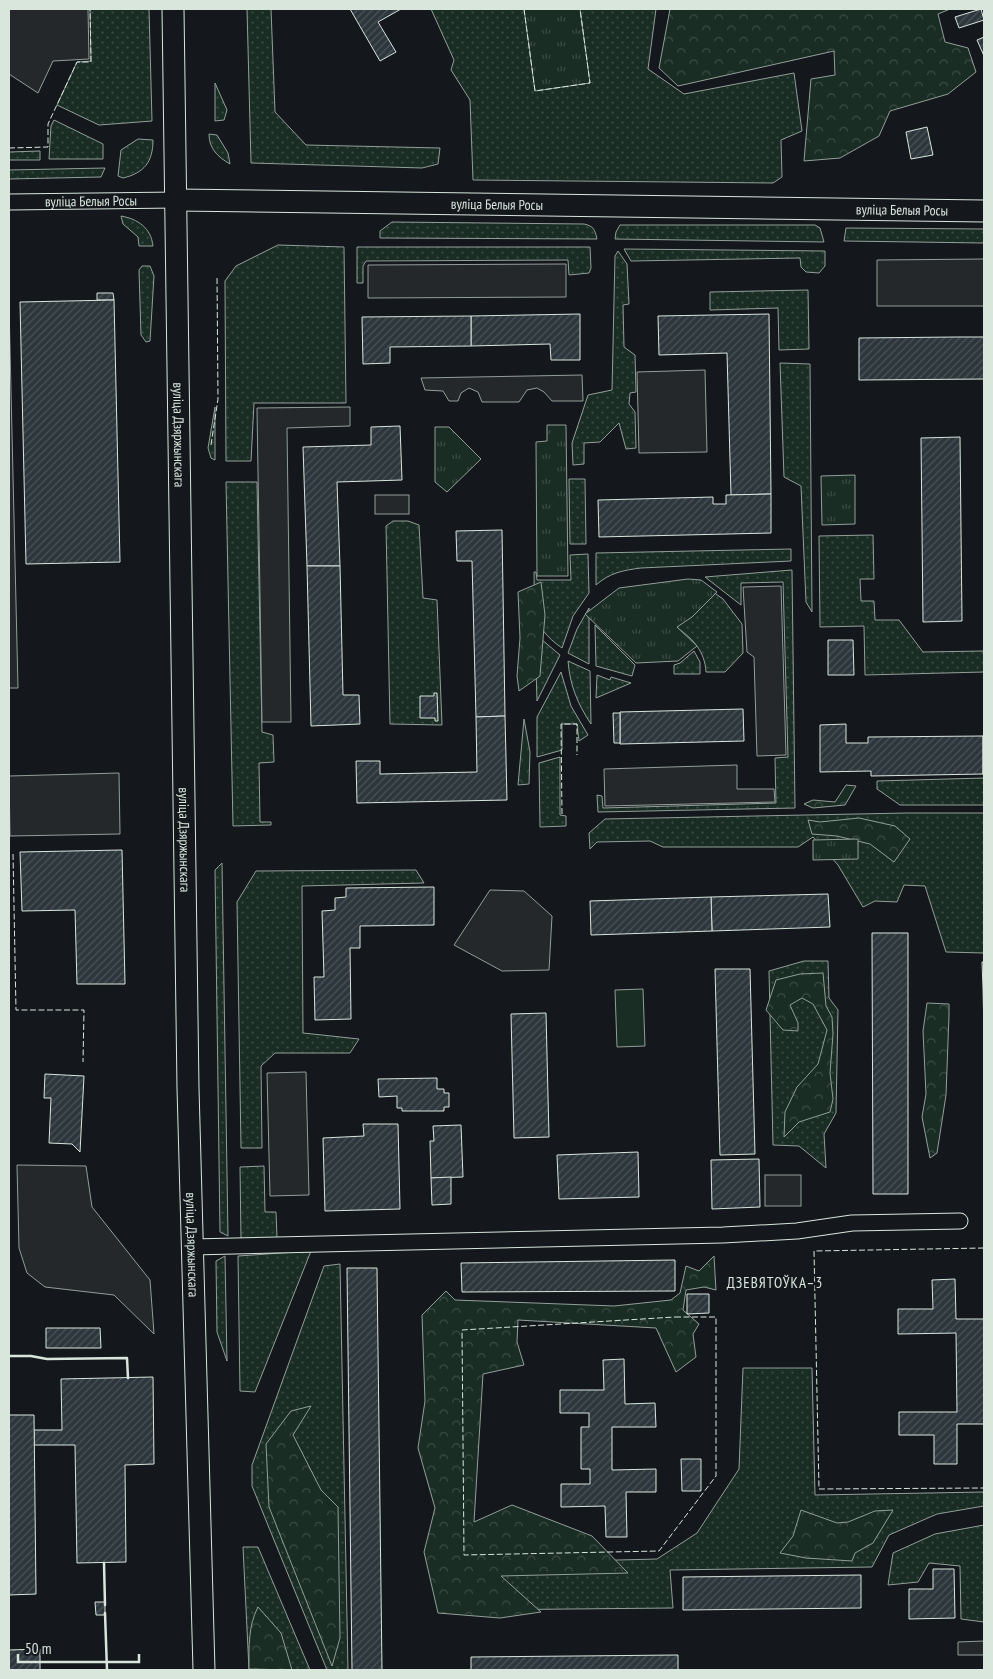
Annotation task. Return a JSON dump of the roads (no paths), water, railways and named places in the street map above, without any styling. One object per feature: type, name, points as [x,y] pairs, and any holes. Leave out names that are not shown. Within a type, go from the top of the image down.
[{"type":"main road","name":"вуліца Дзяржынскага","points":[[173,9],[192,1247],[204,1670]]},
{"type":"main road","name":"вуліца Белыя Росы","points":[[177,200],[984,211]]},
{"type":"street","name":"вуліца Белыя Росы","points":[[9,202],[177,200]]},
{"type":"street","points":[[192,1247],[723,1235],[797,1232],[852,1224],[960,1221]]},
{"type":"district","name":"ДЗЕВЯТОЎКА–3","points":[[775,1283]]}]
